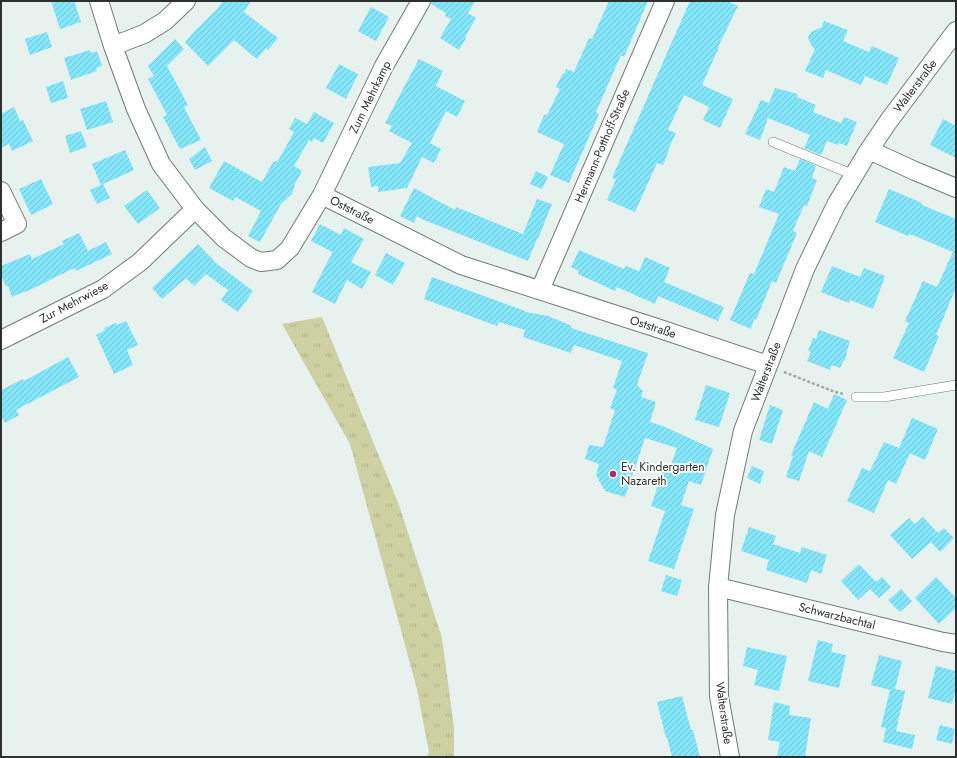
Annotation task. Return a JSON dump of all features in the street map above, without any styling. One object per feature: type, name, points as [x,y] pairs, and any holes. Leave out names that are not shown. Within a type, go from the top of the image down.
[{"type":"street","name":"Oststraße","points":[[99,1],[113,46],[136,109],[161,164],[195,209],[224,238],[251,258],[261,262],[277,260],[290,248],[322,195],[461,265],[768,366]]},
{"type":"street","points":[[113,46],[144,34],[165,21],[186,1]]},
{"type":"street","name":"Zum Mehrkamp","points":[[322,195],[384,66],[421,1]]},
{"type":"street","name":"Hermann-Potthoff-Straße","points":[[540,290],[664,1]]},
{"type":"street","name":"Walterstraße","points":[[730,757],[719,696],[718,587],[725,515],[743,432],[805,269],[836,205],[869,150],[888,122],[956,31]]},
{"type":"street","points":[[869,150],[914,171],[956,188]]},
{"type":"street","points":[[1,191],[17,224],[1,232]]},
{"type":"street","name":"Zur Mehrwiese","points":[[1,340],[103,289],[140,262],[195,209]]},
{"type":"street","name":"Schwarzbachtal","points":[[718,587],[956,644]]},
{"type":"lane","points":[[773,142],[854,175]]},
{"type":"lane","points":[[856,397],[884,397],[956,385]]},
{"type":"path","points":[[768,366],[834,392],[856,397]]},
{"type":"green space","points":[[322,317],[399,505],[442,638],[454,728],[454,757],[427,757],[429,752],[417,689],[350,444],[282,324]]},
{"type":"building","points":[[51,1],[74,1],[81,22],[60,29]]},
{"type":"building","points":[[223,1],[251,1],[244,12],[278,38],[268,50],[266,48],[257,59],[234,40],[208,66],[185,42]]},
{"type":"building","points":[[431,1],[475,1],[468,13],[476,18],[459,50],[440,38],[451,19],[445,16],[446,13],[431,4]]},
{"type":"building","points":[[609,1],[648,1],[624,57],[621,55],[596,112],[599,114],[569,183],[550,175],[564,144],[537,132],[544,115],[547,115],[560,89],[556,87],[563,73],[564,74],[566,69],[574,72],[589,38],[592,39]]},
{"type":"building","points":[[690,1],[727,1],[738,6],[702,85],[733,99],[720,128],[703,120],[709,107],[684,95],[668,130],[676,133],[666,158],[663,165],[657,163],[635,212],[607,200],[616,179],[612,178]]},
{"type":"building","points":[[371,7],[389,17],[376,41],[358,31]]},
{"type":"building","points":[[824,21],[848,30],[843,41],[869,52],[872,46],[899,58],[887,85],[865,76],[861,85],[826,70],[823,78],[805,71],[815,49],[808,38],[811,32],[822,27]]},
{"type":"building","points":[[47,32],[52,47],[30,55],[25,39]]},
{"type":"building","points":[[175,39],[184,49],[167,66],[188,105],[184,107],[201,140],[180,149],[163,117],[167,115],[148,79],[154,76],[148,66]]},
{"type":"building","points":[[90,50],[91,53],[97,51],[102,66],[96,68],[97,71],[71,80],[64,58]]},
{"type":"building","points":[[419,59],[443,71],[436,86],[465,101],[457,117],[446,111],[430,143],[441,149],[434,163],[422,157],[407,188],[378,192],[378,186],[371,187],[368,167],[400,163],[412,143],[389,131],[392,126],[385,123]]},
{"type":"building","points":[[339,64],[358,74],[346,99],[326,88]]},
{"type":"building","points":[[63,81],[68,98],[51,103],[46,87]]},
{"type":"building","points":[[775,88],[798,94],[797,97],[816,105],[813,112],[841,123],[844,117],[857,122],[847,146],[839,143],[838,145],[827,141],[821,155],[804,148],[810,135],[768,118],[760,140],[745,134],[761,100],[769,103]]},
{"type":"building","points":[[106,101],[113,122],[87,130],[80,109]]},
{"type":"building","points":[[14,107],[20,121],[23,120],[33,141],[12,151],[9,144],[1,148],[1,114]]},
{"type":"building","points":[[314,112],[334,123],[323,143],[314,138],[312,142],[309,140],[294,166],[302,171],[295,184],[292,194],[281,204],[260,242],[248,236],[261,211],[235,197],[233,201],[209,188],[224,161],[262,182],[273,162],[278,161],[294,132],[289,129],[295,118],[307,124]]},
{"type":"building","points":[[943,119],[956,126],[956,158],[930,145]]},
{"type":"building","points":[[81,131],[87,147],[70,153],[65,136]]},
{"type":"building","points":[[205,147],[212,161],[195,170],[189,159]]},
{"type":"building","points":[[125,150],[134,170],[103,184],[110,198],[97,204],[90,190],[101,185],[92,164]]},
{"type":"building","points":[[800,159],[816,166],[812,178],[817,180],[807,206],[804,205],[793,231],[797,233],[776,283],[772,281],[756,320],[754,319],[751,329],[730,320],[750,273],[754,274],[779,214],[759,207],[766,189],[774,192],[784,167],[795,171]]},
{"type":"building","points":[[536,171],[548,177],[542,189],[530,184]]},
{"type":"building","points":[[41,179],[53,204],[31,215],[19,189]]},
{"type":"building","points":[[414,188],[455,210],[456,207],[523,234],[537,199],[552,204],[528,261],[417,216],[414,223],[400,216]]},
{"type":"building","points":[[889,189],[956,219],[956,288],[936,335],[939,336],[924,372],[893,358],[909,323],[905,321],[923,281],[937,287],[953,252],[910,234],[908,236],[875,222]]},
{"type":"building","points":[[147,190],[160,208],[138,224],[124,206]]},
{"type":"building","points":[[320,224],[341,235],[344,228],[364,239],[351,262],[371,272],[362,289],[347,280],[335,304],[312,292],[332,253],[311,241]]},
{"type":"building","points":[[79,233],[88,251],[106,242],[112,254],[76,271],[75,268],[12,297],[8,286],[6,287],[1,275],[1,266],[30,254],[32,259],[64,244],[62,241]]},
{"type":"building","points":[[198,244],[216,263],[253,291],[238,312],[221,300],[228,290],[206,274],[194,286],[186,278],[162,299],[152,288]]},
{"type":"building","points":[[579,250],[624,269],[626,266],[639,271],[645,257],[670,268],[664,282],[724,307],[718,321],[658,296],[655,304],[617,287],[615,291],[578,274],[579,271],[571,267]]},
{"type":"building","points":[[386,253],[405,263],[393,285],[375,275]]},
{"type":"building","points":[[832,266],[860,277],[864,268],[885,276],[873,309],[850,300],[849,303],[821,292]]},
{"type":"building","points":[[432,277],[525,312],[549,316],[572,326],[571,328],[648,353],[637,385],[643,391],[641,397],[656,402],[650,422],[663,426],[713,449],[701,485],[689,481],[681,505],[694,509],[674,569],[648,561],[665,511],[651,506],[663,471],[668,473],[677,448],[645,438],[625,497],[605,491],[596,475],[599,464],[585,459],[589,445],[603,447],[615,410],[610,408],[617,390],[613,388],[622,361],[574,345],[571,353],[523,337],[525,330],[499,322],[497,326],[424,299]]},
{"type":"building","points":[[126,321],[138,345],[127,350],[133,365],[114,374],[96,335],[105,330],[104,328]]},
{"type":"building","points":[[819,330],[850,341],[845,360],[840,368],[832,365],[830,370],[807,361],[811,352],[808,351],[813,338],[816,339]]},
{"type":"building","points":[[68,357],[79,377],[16,410],[19,415],[5,423],[1,416],[1,390],[23,379],[24,381]]},
{"type":"building","points":[[706,385],[730,393],[719,427],[695,420]]},
{"type":"building","points":[[834,394],[847,400],[822,457],[809,451],[799,481],[786,477],[793,456],[791,455],[814,402],[828,409]]},
{"type":"building","points":[[770,405],[783,410],[772,444],[759,440]]},
{"type":"building","points":[[912,418],[938,429],[925,460],[910,453],[896,484],[888,480],[874,513],[847,501],[862,468],[870,471],[884,442],[899,448]]},
{"type":"building","points":[[752,466],[764,471],[760,484],[747,478]]},
{"type":"building","points":[[923,517],[938,533],[944,528],[954,538],[940,552],[931,542],[912,559],[890,535],[909,518],[915,524]]},
{"type":"building","points":[[749,527],[776,536],[773,544],[800,553],[802,547],[827,555],[821,574],[811,570],[807,583],[766,570],[769,560],[741,551]]},
{"type":"building","points":[[859,564],[876,582],[882,577],[891,587],[879,598],[870,589],[858,600],[841,581]]},
{"type":"building","points":[[666,575],[682,580],[677,596],[661,591]]},
{"type":"building","points":[[936,577],[956,598],[956,608],[939,624],[915,598]]},
{"type":"building","points":[[901,589],[912,601],[900,612],[888,600]]},
{"type":"building","points":[[818,640],[833,644],[831,652],[846,655],[839,688],[808,681]]},
{"type":"building","points":[[747,647],[787,656],[779,691],[754,685],[758,670],[743,666]]},
{"type":"building","points":[[879,655],[902,661],[895,689],[905,691],[896,731],[915,735],[912,749],[883,742],[886,728],[881,727],[890,690],[871,685]]},
{"type":"building","points":[[936,666],[956,671],[956,688],[952,704],[928,698]]},
{"type":"building","points":[[682,696],[700,757],[672,757],[667,737],[666,738],[657,702]]},
{"type":"building","points":[[774,702],[790,706],[789,715],[811,718],[805,757],[777,757],[780,742],[768,740]]},
{"type":"building","points":[[940,725],[955,729],[952,744],[936,740]]},
{"type":"place","name":"Ev. Kindergarten Nazareth","points":[[613,474]]}]
